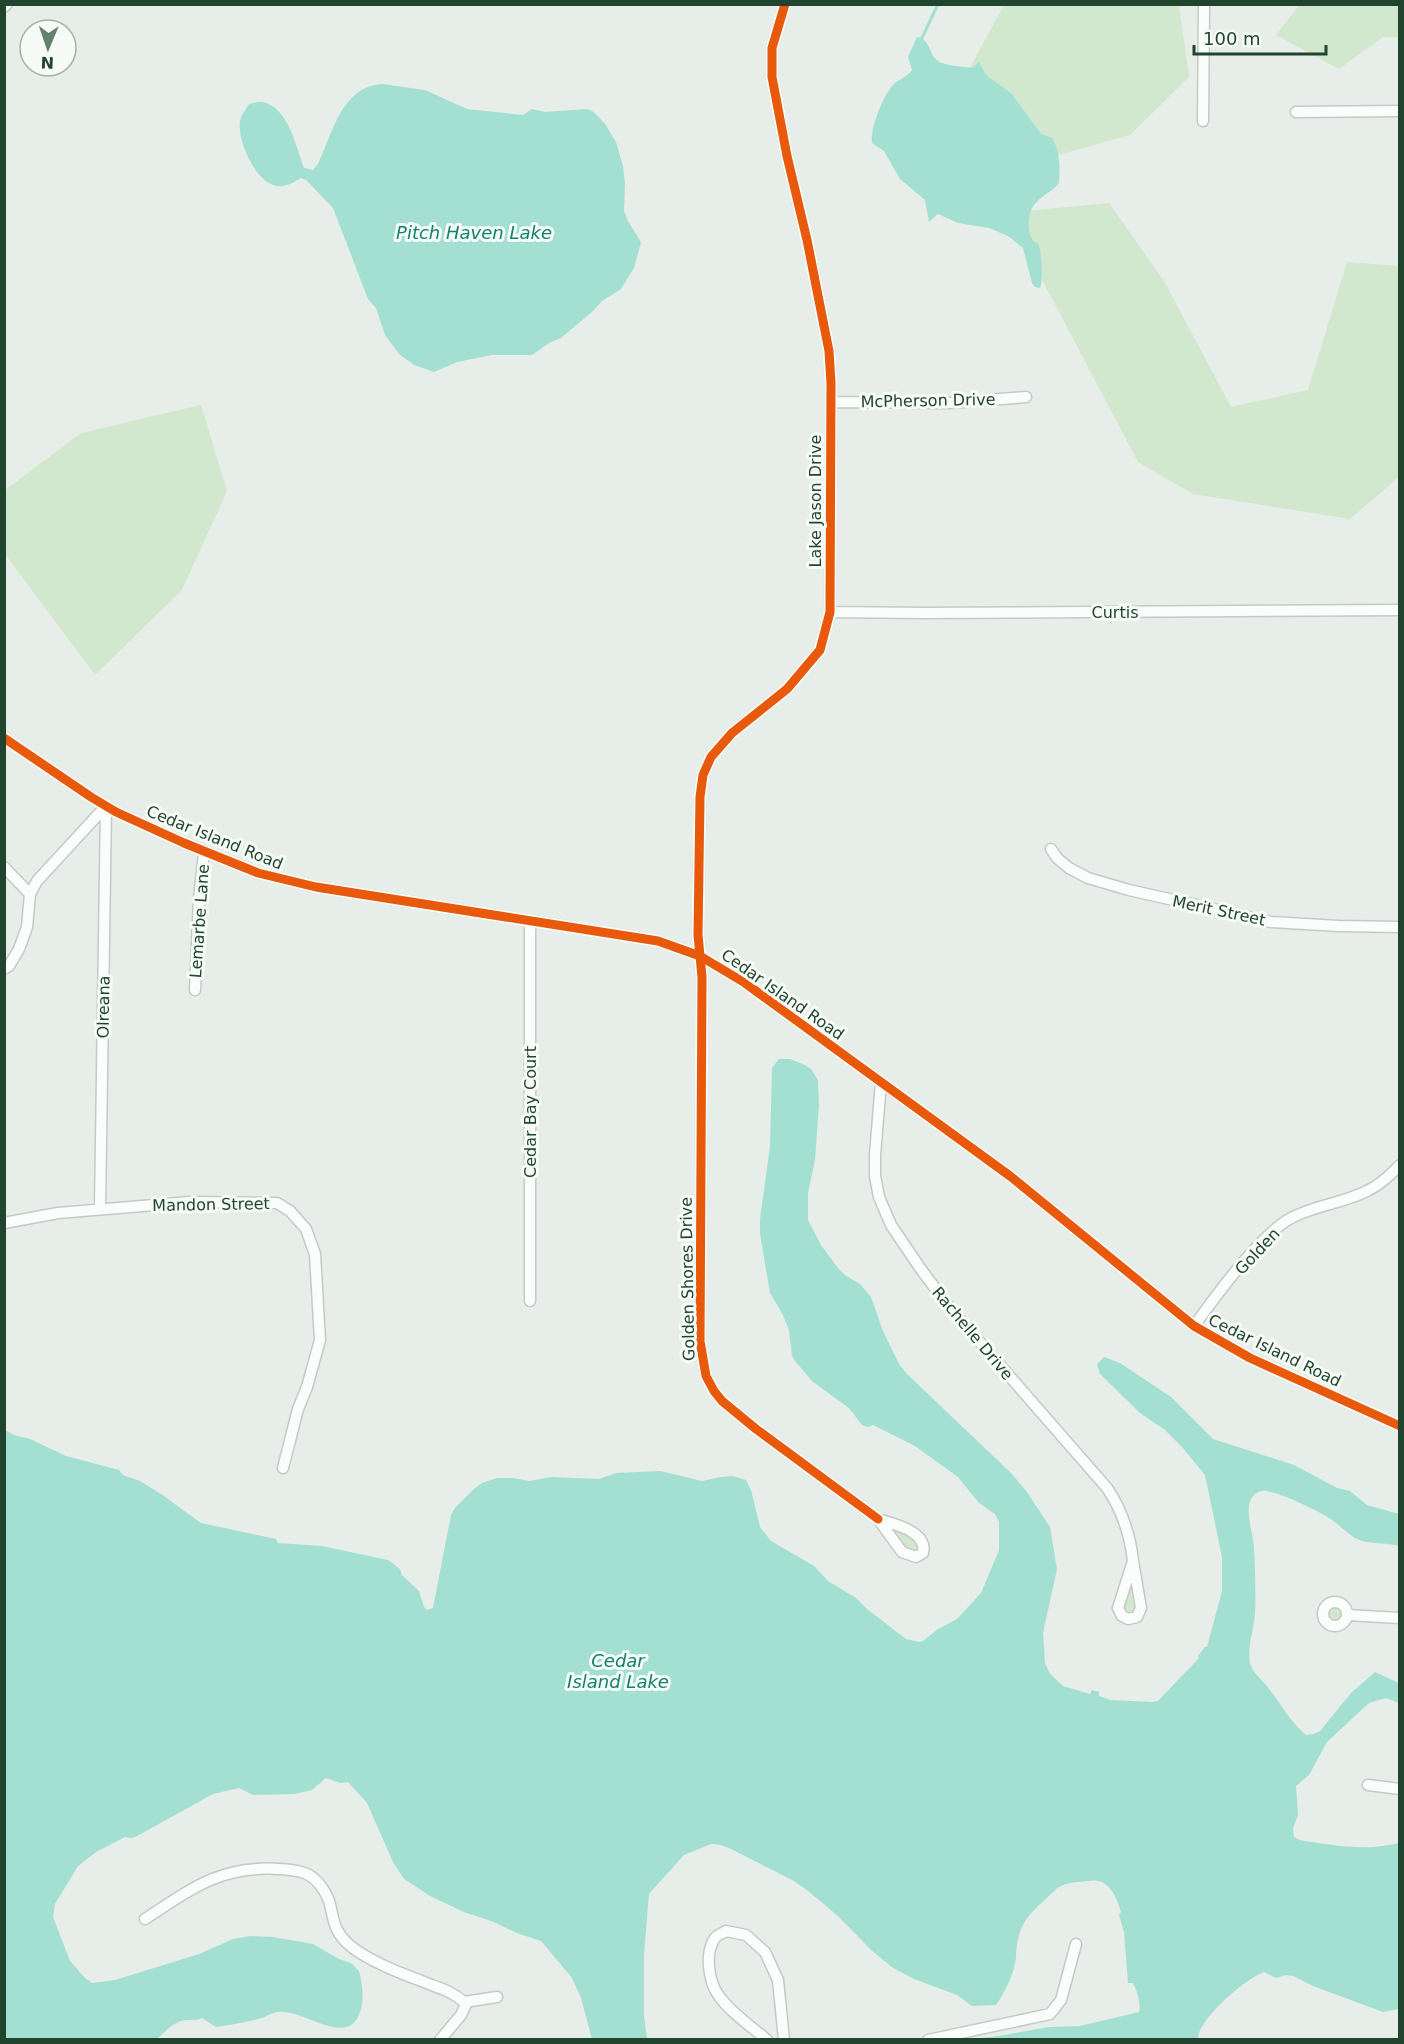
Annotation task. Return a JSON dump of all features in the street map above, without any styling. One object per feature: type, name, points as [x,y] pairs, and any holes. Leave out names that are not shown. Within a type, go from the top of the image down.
[{"type":"street","name":"Lake Jason Drive","points":[[700,956],[698,818],[704,775],[711,757],[732,733],[787,689],[820,650],[830,612],[831,402],[829,351],[772,77],[772,48],[785,4]]},
{"type":"street","points":[[1203,121],[1204,4]]},
{"type":"street","points":[[1296,112],[1400,111]]},
{"type":"street","name":"McPherson Drive","points":[[831,402],[950,403],[1026,397]]},
{"type":"street","name":"Curtis","points":[[830,612],[1400,610]]},
{"type":"street","name":"Cedar Island Road","points":[[4,738],[106,806],[136,822],[258,873],[291,882],[658,941],[700,956],[737,978],[1010,1176],[1194,1326],[1250,1358],[1400,1426]]},
{"type":"street","points":[[4,969],[9,966],[19,949],[27,927],[30,894],[42,874],[106,806]]},
{"type":"street","name":"Olreana","points":[[100,1209],[106,806]]},
{"type":"street","name":"Merit Street","points":[[1051,849],[1057,858],[1069,868],[1088,878],[1129,890],[1271,922],[1400,927]]},
{"type":"street","name":"Lemarbe Lane","points":[[195,990],[199,899],[204,852]]},
{"type":"street","points":[[4,867],[30,894]]},
{"type":"street","name":"Cedar Bay Court","points":[[530,922],[530,1301]]},
{"type":"street","name":"Golden Shores Drive","points":[[700,956],[702,988],[700,1341],[704,1371],[714,1391],[732,1410],[878,1519]]},
{"type":"street","name":"Rachelle Drive","points":[[881,1082],[875,1176],[879,1197],[891,1225],[950,1308],[1107,1488],[1120,1508],[1126,1524],[1133,1561],[1141,1608],[1137,1617],[1128,1619],[1120,1614],[1118,1608],[1133,1561]]},
{"type":"street","name":"Golden","points":[[1194,1326],[1261,1243],[1290,1218],[1316,1207],[1346,1200],[1369,1191],[1400,1165]]},
{"type":"street","name":"Mandon Street","points":[[4,1223],[58,1213],[190,1202],[277,1203],[290,1211],[306,1229],[315,1254],[320,1340],[307,1387],[298,1409],[283,1468]]},
{"type":"street","points":[[1347,1615],[1400,1618]]},
{"type":"street","points":[[1368,1785],[1400,1789]]},
{"type":"street","points":[[145,1918],[196,1886],[237,1870],[261,1868],[307,1873],[320,1884],[329,1901],[333,1923],[339,1936],[354,1948],[402,1974],[443,1988],[464,2002],[497,1997]]},
{"type":"street","points":[[767,2040],[718,1995],[711,1976],[709,1954],[715,1938],[726,1930],[746,1935],[765,1952],[778,1980],[784,2040]]},
{"type":"street","points":[[928,2040],[1050,2014],[1061,2000],[1076,1944]]},
{"type":"street","points":[[440,2040],[461,2014],[466,2004],[464,2002]]},
{"type":"shaded area","points":[[1004,5],[1179,5],[1189,77],[1130,135],[1044,159],[962,82]]},
{"type":"shaded area","points":[[1299,5],[1399,5],[1399,37],[1383,37],[1339,69],[1276,35]]},
{"type":"shaded area","points":[[1109,203],[1164,281],[1231,407],[1308,390],[1347,262],[1399,266],[1399,477],[1350,519],[1193,494],[1138,462],[1007,213]]},
{"type":"shaded area","points":[[201,405],[227,491],[182,590],[95,675],[5,554],[5,490],[81,433]]},
{"type":"shaded area","points":[[892,1529],[914,1538],[919,1544],[918,1552],[906,1551]]},
{"type":"shaded area","points":[[1131,1583],[1137,1610],[1131,1615],[1124,1612],[1123,1606]]},
{"type":"shaded area","points":[[1332,1607],[1338,1607],[1342,1614],[1338,1621],[1332,1621],[1328,1617],[1328,1611]]},
{"type":"water","points":[[917,37],[925,41],[935,58],[941,62],[972,68],[979,62],[987,76],[1011,93],[1041,134],[1052,138],[1055,143],[1059,159],[1059,183],[1035,204],[1029,220],[1031,237],[1034,242],[1038,243],[1040,250],[1042,275],[1040,288],[1035,287],[1032,283],[1023,248],[1008,236],[989,228],[958,223],[938,214],[929,222],[925,200],[900,179],[884,151],[872,143],[875,121],[885,97],[893,85],[912,70],[908,57]]},
{"type":"water","name":"Pitch Haven Lake","points":[[382,84],[425,90],[467,109],[523,115],[532,109],[545,112],[587,109],[594,112],[616,142],[623,166],[624,211],[641,242],[634,268],[621,289],[602,301],[561,338],[532,355],[492,355],[457,362],[434,372],[414,365],[399,354],[385,335],[376,308],[368,299],[333,208],[306,180],[301,178],[287,185],[278,186],[262,178],[245,150],[240,129],[242,114],[249,104],[261,102],[272,106],[279,112],[290,129],[304,168],[313,170],[318,164],[340,113],[348,102],[368,87]]},
{"type":"water","name":"Cedar Island Lake","points":[[779,1059],[790,1059],[805,1065],[811,1069],[818,1080],[819,1105],[815,1160],[808,1193],[808,1220],[821,1245],[838,1268],[860,1284],[871,1297],[883,1331],[899,1364],[907,1374],[1011,1473],[1027,1492],[1050,1527],[1057,1569],[1043,1633],[1045,1663],[1050,1674],[1063,1686],[1090,1694],[1092,1690],[1099,1692],[1099,1696],[1111,1700],[1158,1701],[1207,1647],[1222,1591],[1222,1557],[1205,1475],[1165,1430],[1140,1413],[1100,1374],[1097,1364],[1104,1357],[1120,1363],[1171,1397],[1213,1439],[1294,1465],[1337,1488],[1350,1491],[1367,1505],[1399,1514],[1399,1546],[1371,1543],[1355,1538],[1329,1518],[1268,1491],[1255,1494],[1249,1507],[1254,1548],[1255,1589],[1255,1613],[1249,1651],[1250,1663],[1254,1672],[1295,1724],[1306,1735],[1320,1731],[1351,1693],[1375,1672],[1399,1683],[1399,1703],[1386,1698],[1369,1703],[1327,1742],[1309,1775],[1296,1786],[1298,1815],[1293,1828],[1294,1837],[1317,1843],[1368,1847],[1399,1843],[1399,2009],[1383,2012],[1313,1986],[1293,1976],[1286,1975],[1276,1978],[1264,1972],[1246,1982],[1214,2011],[1205,2021],[1198,2039],[968,2039],[1049,2027],[1080,2026],[1139,2012],[1136,1990],[1133,1983],[1128,1983],[1124,1932],[1119,1915],[1121,1912],[1117,1899],[1106,1885],[1095,1880],[1067,1884],[1056,1889],[1024,1923],[1018,1938],[1013,1970],[1006,1989],[996,2005],[972,2006],[957,1995],[914,1979],[893,1968],[871,1950],[838,1916],[794,1881],[731,1849],[711,1844],[684,1855],[649,1894],[644,1954],[644,2016],[647,2039],[592,2039],[581,1998],[572,1978],[541,1941],[464,1912],[430,1896],[404,1879],[393,1862],[367,1803],[348,1782],[340,1783],[326,1778],[312,1790],[295,1794],[253,1795],[239,1788],[213,1794],[137,1836],[125,1837],[96,1852],[78,1866],[55,1904],[53,1917],[70,1961],[92,1983],[115,1980],[199,1954],[233,1939],[250,1936],[273,1937],[313,1944],[351,1963],[359,1971],[362,2006],[352,2025],[344,2028],[334,2027],[292,2013],[280,2012],[251,2021],[216,2027],[202,2018],[182,2021],[170,2027],[157,2039],[5,2039],[5,1430],[66,1456],[119,1470],[123,1475],[140,1481],[161,1494],[201,1523],[276,1539],[278,1543],[322,1546],[388,1560],[400,1569],[402,1575],[419,1591],[427,1610],[433,1608],[451,1515],[455,1508],[482,1483],[497,1478],[530,1481],[550,1477],[599,1479],[616,1473],[660,1471],[702,1481],[733,1476],[746,1480],[751,1490],[760,1527],[771,1541],[814,1566],[828,1581],[856,1598],[906,1639],[923,1641],[938,1629],[957,1619],[981,1593],[999,1550],[999,1522],[995,1514],[979,1503],[958,1477],[915,1446],[873,1425],[868,1427],[862,1425],[849,1408],[813,1382],[792,1356],[789,1330],[770,1293],[760,1234],[770,1146],[772,1068]]},
{"type":"waterway","points":[[922,38],[938,4]]},
{"type":"cycle path","points":[[785,4],[772,48],[772,77],[829,351],[831,383],[830,612],[820,650],[787,689],[732,733],[711,757],[703,775],[700,797],[698,935],[702,977],[700,1341],[706,1376],[722,1401],[756,1429],[878,1519]]},
{"type":"cycle path","points":[[4,738],[116,812],[258,873],[316,887],[658,941],[700,956],[745,983],[1010,1176],[1194,1326],[1250,1358],[1400,1426]]}]
